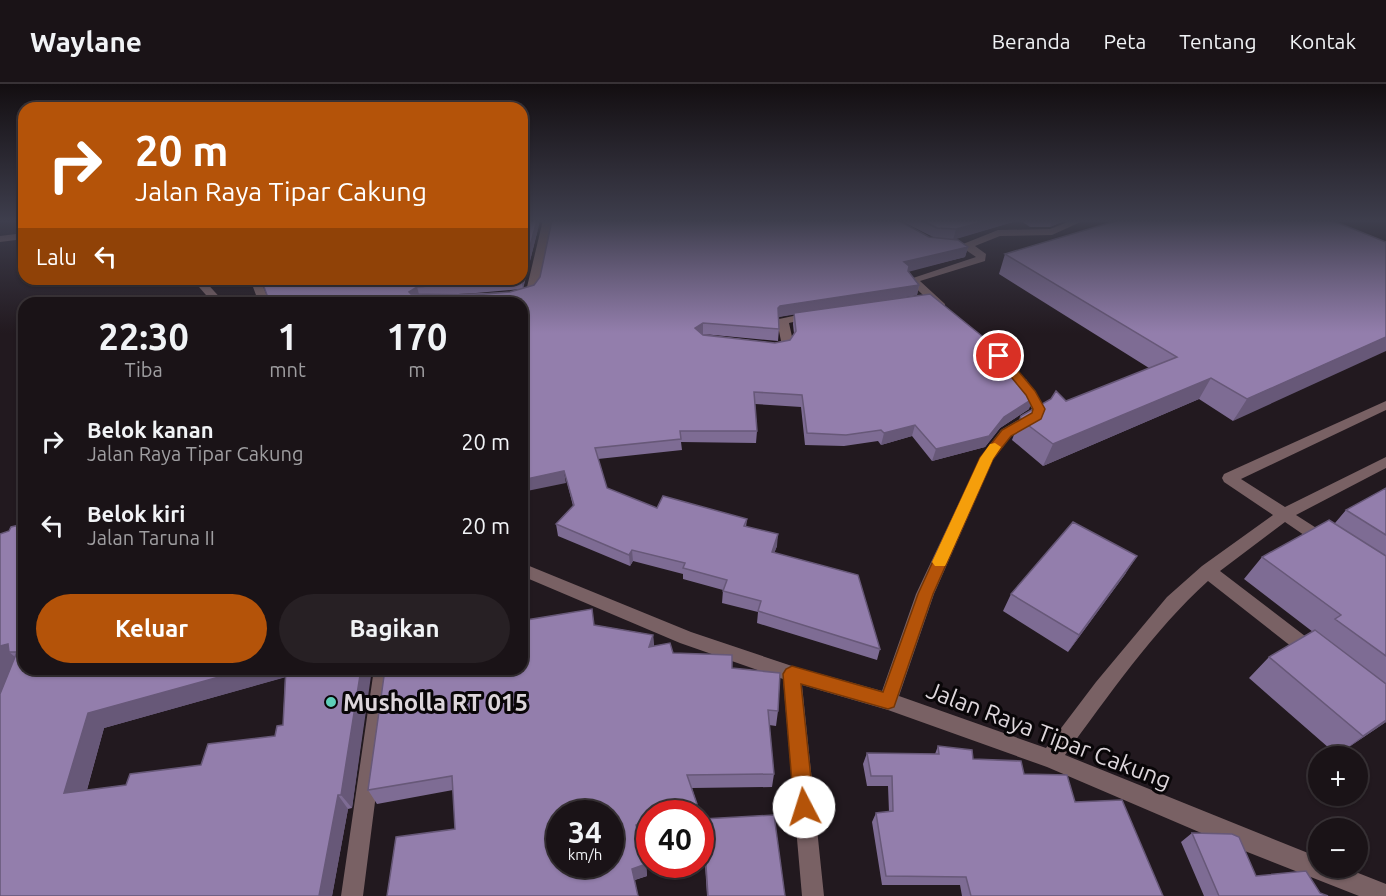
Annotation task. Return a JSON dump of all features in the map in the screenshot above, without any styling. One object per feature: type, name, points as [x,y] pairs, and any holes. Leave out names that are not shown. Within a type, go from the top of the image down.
[{"type":"street","points":[[509,297],[529,293],[533,287],[540,258]]},
{"type":"street","points":[[954,317],[925,300],[912,280],[983,258]]},
{"type":"street","points":[[202,285],[214,297]]},
{"type":"street","points":[[764,347],[784,346],[787,341],[783,321],[822,314]]},
{"type":"street","points":[[888,701],[926,594],[987,458],[1006,433],[1038,413],[1039,409],[1031,394],[1012,371]]},
{"type":"street","points":[[1340,551],[1229,478],[1386,405]]},
{"type":"street","points":[[1050,759],[1103,688],[1173,602],[1208,571],[1285,514],[1386,462]]},
{"type":"street","points":[[1208,571],[1330,666]]},
{"type":"street","name":"Jalan Raya Tipar Cakung","points":[[528,572],[686,638],[792,674],[888,701],[1050,759],[1227,833],[1386,895]]},
{"type":"street","points":[[792,674],[813,896]]},
{"type":"street","points":[[352,896],[382,675]]},
{"type":"building","points":[[544,258],[922,258],[904,262],[909,266],[908,271],[919,285],[780,306],[778,308],[779,329],[703,323],[695,328],[703,335],[775,343],[790,340],[796,331],[794,313],[930,294],[988,341],[1013,368],[1034,398],[1004,417],[989,436],[936,449],[915,425],[884,433],[881,430],[846,435],[807,433],[802,395],[754,392],[757,431],[680,431],[681,439],[595,448],[607,488],[657,508],[663,496],[747,519],[744,526],[778,534],[772,552],[858,575],[880,649],[758,611],[761,601],[723,591],[727,580],[683,568],[685,563],[632,550],[629,555],[556,524],[574,505],[564,471],[528,479],[528,297],[268,297],[263,285],[441,285],[417,287],[409,292],[411,294],[474,295],[510,292],[534,285],[540,277]]},
{"type":"building","points":[[1012,258],[1386,258],[1386,337],[1247,399],[1211,378],[1053,444],[1020,419],[1021,416],[1051,399],[1056,391],[1066,401],[1177,357]]},
{"type":"building","points":[[1386,488],[1386,535],[1346,510]]},
{"type":"building","points":[[1329,520],[1386,556],[1386,656],[1335,619],[1341,615],[1262,557]]},
{"type":"building","points":[[1073,522],[1137,556],[1079,635],[1011,594]]},
{"type":"building","points":[[18,525],[18,675],[226,675],[88,713],[64,793],[126,785],[130,774],[201,765],[208,744],[275,736],[277,726],[283,725],[286,675],[360,675],[341,795],[338,795],[319,896],[0,896],[0,694],[17,652],[9,652],[8,644],[0,646],[0,534],[9,531],[11,527]]},
{"type":"building","points":[[592,609],[594,625],[653,635],[649,647],[670,643],[673,653],[732,655],[732,668],[780,673],[778,711],[768,710],[774,774],[687,775],[696,800],[636,800],[636,868],[632,869],[638,896],[387,896],[396,837],[455,829],[452,776],[368,790],[384,675],[528,675],[528,620]]},
{"type":"building","points":[[1315,630],[1386,684],[1386,720],[1363,736],[1269,657]]},
{"type":"building","points":[[938,746],[972,750],[973,759],[1021,761],[1024,774],[1067,775],[1075,802],[1122,800],[1163,896],[971,896],[966,877],[886,876],[876,813],[893,811],[892,776],[871,776],[867,753],[939,754]]},
{"type":"building","points":[[774,815],[785,896],[708,896],[707,878],[714,878],[714,818]]},
{"type":"building","points":[[1192,833],[1232,834],[1239,837],[1256,876],[1306,871],[1308,878],[1310,878],[1320,893],[1328,896],[1219,896]]},
{"type":"slow traffic","points":[[940,562],[987,458],[995,447]]},
{"type":"place","name":"Musholla RT 015","points":[[331,702]]},
{"type":"route","points":[[804,807],[792,674],[888,701],[926,594],[987,458],[1006,433],[1038,413],[1039,409],[1031,394],[999,356]]}]
